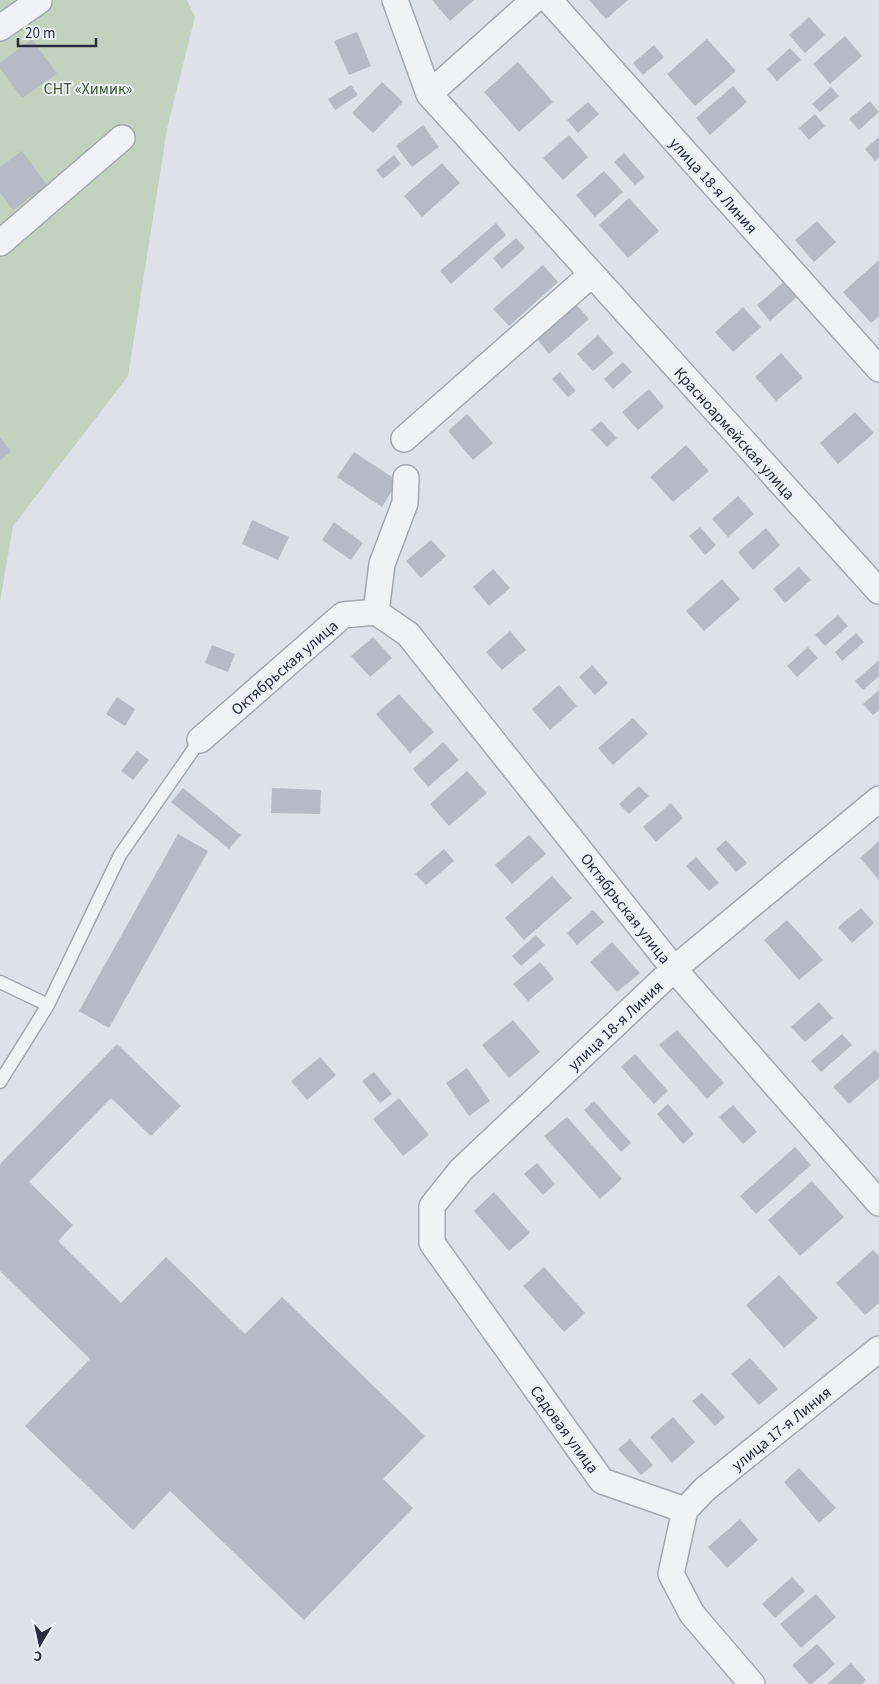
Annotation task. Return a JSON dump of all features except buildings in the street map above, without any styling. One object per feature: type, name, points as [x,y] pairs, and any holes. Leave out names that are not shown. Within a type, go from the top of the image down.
[{"type":"street","name":"Красноармейская улица","points":[[395,0],[429,94],[879,591]]},
{"type":"street","points":[[429,94],[534,0]]},
{"type":"street","name":"улица 18-я Линия","points":[[549,0],[879,369]]},
{"type":"street","points":[[0,28],[39,1]]},
{"type":"street","points":[[0,243],[122,138]]},
{"type":"street","points":[[404,439],[592,274]]},
{"type":"street","points":[[376,612],[382,564],[404,503],[406,478]]},
{"type":"street","name":"Октябрьская улица","points":[[200,740],[343,615],[376,612],[408,634],[674,969],[879,1203]]},
{"type":"street","name":"улица 18-я Линия","points":[[432,1206],[460,1170],[674,969],[879,798]]},
{"type":"street","name":"Садовая улица","points":[[432,1206],[432,1243],[602,1481],[685,1510]]},
{"type":"street","name":"улица 17-я Линия","points":[[685,1510],[705,1489],[879,1349]]},
{"type":"street","points":[[685,1510],[671,1574],[692,1614],[752,1684]]},
{"type":"lane","points":[[0,1082],[48,1005],[120,855],[200,740]]},
{"type":"lane","points":[[0,982],[48,1005]]},
{"type":"green space","name":"СНТ «Химик»","points":[[0,0],[187,0],[195,17],[167,129],[128,376],[13,526],[0,602]]}]
